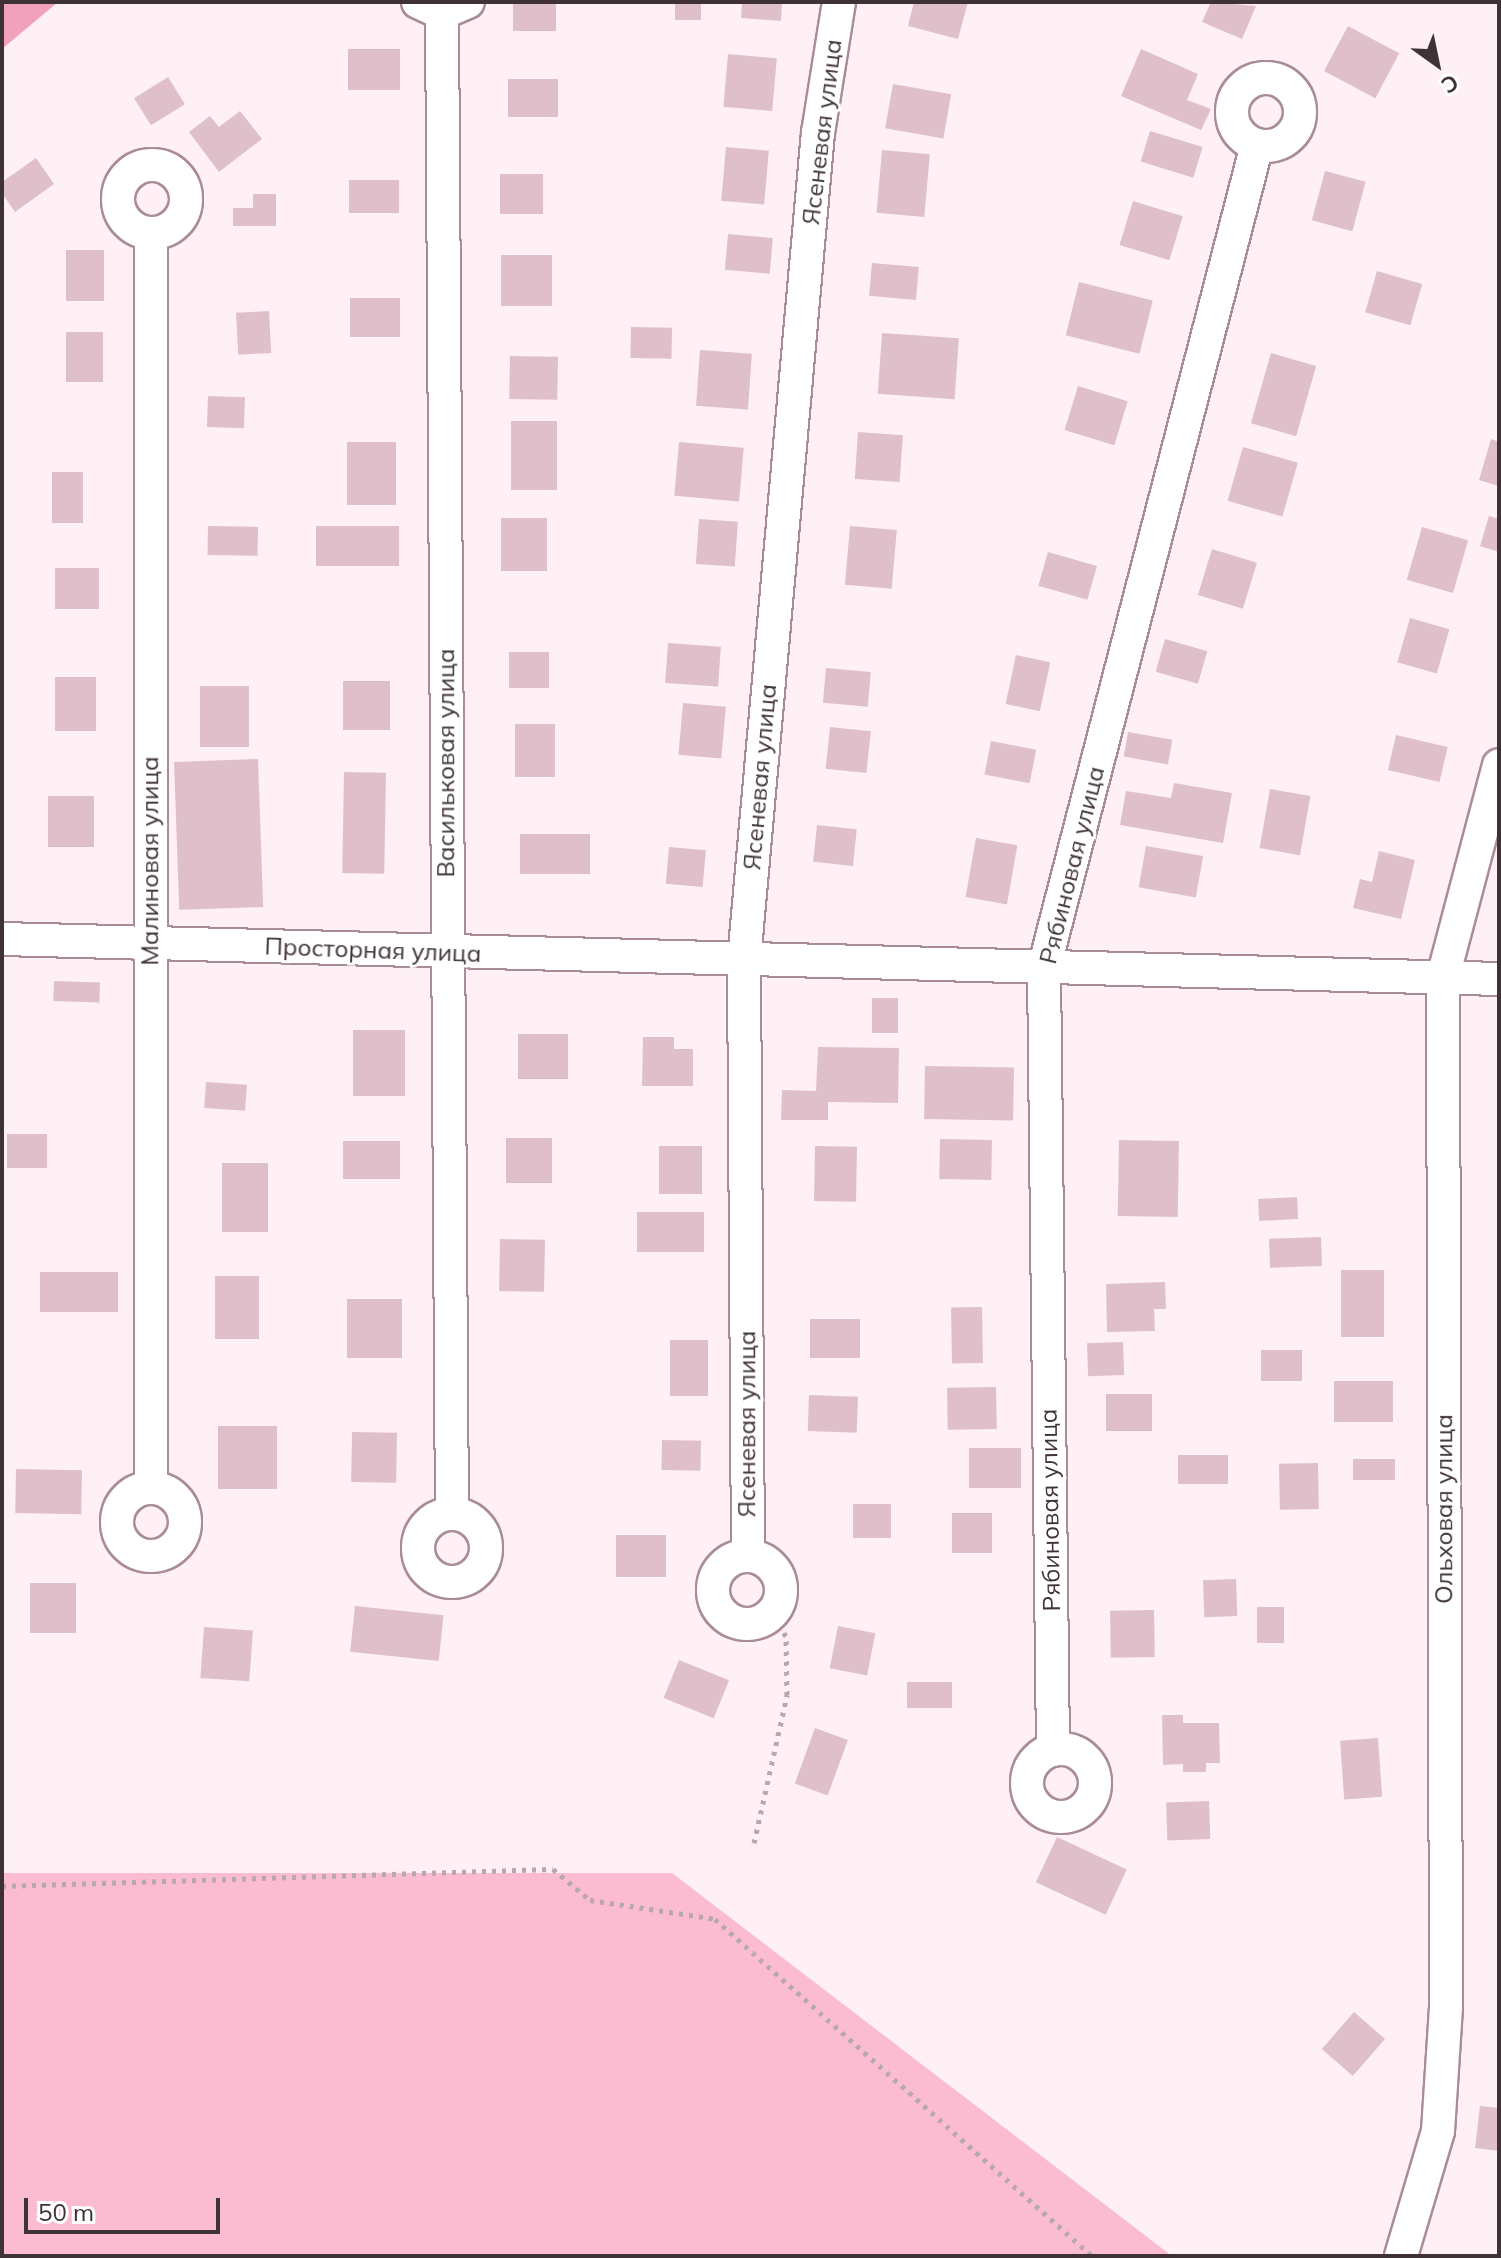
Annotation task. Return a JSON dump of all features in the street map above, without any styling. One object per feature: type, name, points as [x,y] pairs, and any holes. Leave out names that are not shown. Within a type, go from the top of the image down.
[{"type":"street","name":"Ясеневая улица","points":[[748,1555],[744,960],[818,133],[839,2]]},
{"type":"street","name":"Васильковая улица","points":[[443,6],[452,1513]]},
{"type":"street","name":"Рябиновая улица","points":[[1053,1750],[1044,968],[1257,145]]},
{"type":"street","name":"Малиновая улица","points":[[151,234],[151,1487]]},
{"type":"street","name":"Ольховая улица","points":[[1401,2256],[1438,2131],[1446,2007],[1443,977],[1499,765]]},
{"type":"street","name":"Просторная улица","points":[[2,939],[1499,979]]},
{"type":"street","points":[[748,1555],[765,1560],[781,1581],[781,1599],[771,1615],[756,1623],[738,1623],[722,1614],[714,1598],[714,1580],[723,1565],[748,1555]]},
{"type":"path","points":[[754,1843],[787,1695],[786,1636],[771,1615]]},
{"type":"path","points":[[2,1886],[553,1869],[590,1900],[715,1919],[1092,2256]]},
{"type":"shaded area","points":[[2,2],[58,2],[2,49]]},
{"type":"shaded area","points":[[2,1873],[672,1873],[1172,2256],[2,2256]]},
{"type":"building","points":[[513,2],[556,2],[556,31],[513,31]]},
{"type":"building","points":[[675,2],[701,2],[701,20],[675,20]]},
{"type":"building","points":[[742,2],[782,2],[781,21],[741,18]]},
{"type":"building","points":[[914,2],[968,2],[958,39],[908,26]]},
{"type":"building","points":[[1211,2],[1256,6],[1242,39],[1202,22]]},
{"type":"building","points":[[1348,26],[1399,53],[1375,98],[1324,71]]},
{"type":"building","points":[[348,49],[400,49],[400,90],[348,90]]},
{"type":"building","points":[[1141,49],[1198,74],[1187,100],[1211,109],[1201,130],[1121,96]]},
{"type":"building","points":[[728,54],[777,58],[772,111],[723,107]]},
{"type":"building","points":[[168,77],[185,104],[151,125],[134,98]]},
{"type":"building","points":[[508,79],[558,79],[558,117],[508,117]]},
{"type":"building","points":[[893,84],[951,94],[943,139],[885,128]]},
{"type":"building","points":[[240,111],[262,139],[219,172],[189,132],[210,116],[219,127]]},
{"type":"building","points":[[1150,131],[1203,147],[1193,178],[1141,162]]},
{"type":"building","points":[[726,147],[769,151],[764,205],[721,201]]},
{"type":"building","points":[[882,150],[930,154],[924,217],[877,213]]},
{"type":"building","points":[[36,158],[54,184],[15,212],[2,193],[2,182]]},
{"type":"building","points":[[1325,171],[1366,182],[1352,231],[1312,220]]},
{"type":"building","points":[[500,174],[543,174],[543,214],[500,214]]},
{"type":"building","points":[[349,180],[399,180],[399,213],[349,213]]},
{"type":"building","points":[[253,194],[276,194],[276,226],[233,226],[233,208],[253,208]]},
{"type":"building","points":[[1133,201],[1183,216],[1169,260],[1120,245]]},
{"type":"building","points":[[728,234],[773,238],[770,274],[725,270]]},
{"type":"building","points":[[66,250],[104,250],[104,301],[66,301]]},
{"type":"building","points":[[501,255],[552,255],[552,306],[501,306]]},
{"type":"building","points":[[872,263],[919,267],[916,300],[869,296]]},
{"type":"building","points":[[1377,271],[1422,284],[1410,325],[1365,312]]},
{"type":"building","points":[[1079,282],[1153,300],[1139,354],[1066,335]]},
{"type":"building","points":[[350,298],[400,298],[400,337],[350,337]]},
{"type":"building","points":[[269,311],[271,353],[238,355],[236,313]]},
{"type":"building","points":[[631,327],[672,328],[671,359],[630,358]]},
{"type":"building","points":[[66,332],[103,332],[103,382],[66,382]]},
{"type":"building","points":[[882,333],[959,338],[955,399],[878,394]]},
{"type":"building","points":[[700,350],[752,354],[748,409],[696,406]]},
{"type":"building","points":[[1271,353],[1316,366],[1296,436],[1251,423]]},
{"type":"building","points":[[510,356],[558,357],[557,400],[509,399]]},
{"type":"building","points":[[1078,386],[1128,401],[1114,445],[1065,430]]},
{"type":"building","points":[[208,396],[245,397],[244,428],[207,427]]},
{"type":"building","points":[[511,421],[557,421],[557,490],[511,490]]},
{"type":"building","points":[[858,432],[903,435],[900,482],[855,479]]},
{"type":"building","points":[[1491,439],[1499,442],[1499,486],[1479,480]]},
{"type":"building","points":[[347,442],[396,442],[396,505],[347,505]]},
{"type":"building","points":[[679,442],[744,448],[739,501],[674,496]]},
{"type":"building","points":[[1243,447],[1298,463],[1282,517],[1228,501]]},
{"type":"building","points":[[52,472],[83,472],[83,523],[52,523]]},
{"type":"building","points":[[1489,516],[1499,519],[1499,552],[1480,546]]},
{"type":"building","points":[[501,518],[547,518],[547,571],[501,571]]},
{"type":"building","points":[[699,519],[738,522],[735,567],[696,564]]},
{"type":"building","points":[[208,526],[258,527],[257,556],[207,555]]},
{"type":"building","points":[[316,526],[399,526],[399,566],[316,566]]},
{"type":"building","points":[[850,526],[897,530],[892,589],[845,585]]},
{"type":"building","points":[[1422,527],[1468,540],[1453,593],[1407,580]]},
{"type":"building","points":[[1212,549],[1257,563],[1243,609],[1198,595]]},
{"type":"building","points":[[1048,552],[1097,566],[1087,600],[1038,586]]},
{"type":"building","points":[[55,568],[99,568],[99,609],[55,609]]},
{"type":"building","points":[[1410,618],[1449,629],[1437,674],[1397,662]]},
{"type":"building","points":[[1165,639],[1207,651],[1198,684],[1156,672]]},
{"type":"building","points":[[668,643],[721,647],[718,687],[665,683]]},
{"type":"building","points":[[509,652],[549,652],[549,688],[509,688]]},
{"type":"building","points":[[1016,655],[1050,662],[1040,711],[1006,704]]},
{"type":"building","points":[[826,668],[871,672],[868,707],[823,703]]},
{"type":"building","points":[[55,677],[96,677],[96,731],[55,731]]},
{"type":"building","points":[[343,681],[390,681],[390,730],[343,730]]},
{"type":"building","points":[[200,686],[249,686],[249,747],[200,747]]},
{"type":"building","points":[[683,703],[726,707],[721,759],[678,755]]},
{"type":"building","points":[[515,724],[555,724],[555,777],[515,777]]},
{"type":"building","points":[[830,727],[871,731],[866,773],[826,769]]},
{"type":"building","points":[[1128,732],[1172,740],[1168,764],[1124,757]]},
{"type":"building","points":[[1396,735],[1448,747],[1440,782],[1388,770]]},
{"type":"building","points":[[991,741],[1036,750],[1030,783],[985,774]]},
{"type":"building","points":[[258,759],[263,907],[179,910],[174,762]]},
{"type":"building","points":[[344,772],[386,773],[384,874],[342,873]]},
{"type":"building","points":[[1174,783],[1232,793],[1223,843],[1120,825],[1126,791],[1171,798]]},
{"type":"building","points":[[1270,789],[1310,796],[1300,855],[1260,848]]},
{"type":"building","points":[[48,796],[94,796],[94,847],[48,847]]},
{"type":"building","points":[[817,825],[857,829],[853,866],[813,862]]},
{"type":"building","points":[[520,834],[590,834],[590,874],[520,874]]},
{"type":"building","points":[[976,838],[1017,845],[1007,904],[966,897]]},
{"type":"building","points":[[1146,846],[1203,856],[1196,897],[1139,887]]},
{"type":"building","points":[[669,847],[706,850],[703,887],[666,884]]},
{"type":"building","points":[[1379,851],[1415,860],[1401,919],[1353,908],[1360,879],[1372,882]]},
{"type":"building","points":[[54,981],[100,983],[99,1003],[53,1001]]},
{"type":"building","points":[[872,998],[898,998],[898,1033],[872,1033]]},
{"type":"building","points":[[353,1030],[405,1030],[405,1096],[353,1096]]},
{"type":"building","points":[[518,1034],[568,1034],[568,1079],[518,1079]]},
{"type":"building","points":[[643,1037],[674,1037],[674,1049],[693,1049],[693,1086],[642,1086]]},
{"type":"building","points":[[818,1047],[899,1048],[898,1103],[828,1102],[828,1120],[781,1120],[782,1090],[816,1091]]},
{"type":"building","points":[[925,1066],[1014,1068],[1013,1121],[924,1119]]},
{"type":"building","points":[[206,1082],[247,1085],[245,1111],[204,1108]]},
{"type":"building","points":[[7,1134],[47,1134],[47,1168],[7,1168]]},
{"type":"building","points":[[506,1138],[552,1138],[552,1183],[506,1183]]},
{"type":"building","points":[[940,1139],[992,1140],[991,1180],[939,1179]]},
{"type":"building","points":[[1119,1140],[1179,1141],[1178,1217],[1118,1216]]},
{"type":"building","points":[[343,1141],[400,1141],[400,1179],[343,1179]]},
{"type":"building","points":[[659,1146],[702,1146],[702,1194],[659,1194]]},
{"type":"building","points":[[815,1146],[857,1147],[856,1202],[814,1201]]},
{"type":"building","points":[[222,1163],[268,1163],[268,1232],[222,1232]]},
{"type":"building","points":[[1297,1197],[1298,1219],[1259,1221],[1258,1199]]},
{"type":"building","points":[[637,1212],[704,1212],[704,1252],[637,1252]]},
{"type":"building","points":[[1321,1237],[1322,1266],[1270,1268],[1269,1239]]},
{"type":"building","points":[[500,1239],[545,1240],[544,1292],[499,1291]]},
{"type":"building","points":[[1341,1270],[1384,1270],[1384,1337],[1341,1337]]},
{"type":"building","points":[[40,1272],[118,1272],[118,1312],[40,1312]]},
{"type":"building","points":[[215,1276],[259,1276],[259,1339],[215,1339]]},
{"type":"building","points":[[1165,1282],[1166,1309],[1154,1309],[1155,1331],[1107,1332],[1106,1284]]},
{"type":"building","points":[[347,1299],[402,1299],[402,1358],[347,1358]]},
{"type":"building","points":[[982,1307],[983,1363],[952,1364],[951,1308]]},
{"type":"building","points":[[810,1319],[860,1319],[860,1358],[810,1358]]},
{"type":"building","points":[[670,1340],[708,1340],[708,1396],[670,1396]]},
{"type":"building","points":[[1123,1342],[1124,1375],[1088,1376],[1087,1343]]},
{"type":"building","points":[[1261,1350],[1302,1350],[1302,1381],[1261,1381]]},
{"type":"building","points":[[1334,1381],[1393,1381],[1393,1422],[1334,1422]]},
{"type":"building","points":[[996,1387],[997,1429],[948,1430],[947,1388]]},
{"type":"building","points":[[1106,1394],[1152,1394],[1152,1431],[1106,1431]]},
{"type":"building","points":[[809,1395],[858,1397],[857,1433],[808,1431]]},
{"type":"building","points":[[218,1426],[277,1426],[277,1489],[218,1489]]},
{"type":"building","points":[[352,1432],[397,1433],[396,1483],[351,1482]]},
{"type":"building","points":[[662,1440],[701,1441],[700,1471],[661,1470]]},
{"type":"building","points":[[969,1448],[1021,1448],[1021,1488],[969,1488]]},
{"type":"building","points":[[1178,1455],[1228,1455],[1228,1484],[1178,1484]]},
{"type":"building","points":[[1353,1459],[1395,1459],[1395,1480],[1353,1480]]},
{"type":"building","points":[[1318,1463],[1319,1509],[1280,1510],[1279,1464]]},
{"type":"building","points":[[16,1469],[82,1470],[81,1514],[15,1513]]},
{"type":"building","points":[[853,1504],[891,1504],[891,1538],[853,1538]]},
{"type":"building","points":[[952,1513],[992,1513],[992,1553],[952,1553]]},
{"type":"building","points":[[616,1535],[666,1535],[666,1577],[616,1577]]},
{"type":"building","points":[[1236,1579],[1237,1616],[1204,1617],[1203,1580]]},
{"type":"building","points":[[30,1583],[76,1583],[76,1633],[30,1633]]},
{"type":"building","points":[[355,1606],[444,1615],[439,1661],[350,1652]]},
{"type":"building","points":[[1257,1607],[1284,1607],[1284,1643],[1257,1643]]},
{"type":"building","points":[[1154,1610],[1155,1657],[1111,1658],[1110,1611]]},
{"type":"building","points":[[838,1626],[875,1633],[867,1675],[830,1668]]},
{"type":"building","points":[[204,1627],[253,1630],[249,1681],[200,1678]]},
{"type":"building","points":[[679,1660],[729,1680],[714,1718],[664,1698]]},
{"type":"building","points":[[907,1682],[952,1682],[952,1708],[907,1708]]},
{"type":"building","points":[[1162,1715],[1183,1715],[1183,1723],[1219,1723],[1220,1763],[1206,1763],[1206,1772],[1183,1772],[1183,1764],[1163,1765]]},
{"type":"building","points":[[815,1728],[848,1740],[828,1795],[795,1783]]},
{"type":"building","points":[[1378,1738],[1382,1797],[1344,1800],[1340,1741]]},
{"type":"building","points":[[1209,1801],[1210,1839],[1167,1840],[1166,1803]]},
{"type":"building","points":[[1057,1837],[1127,1870],[1106,1915],[1036,1882]]},
{"type":"building","points":[[1354,2012],[1385,2039],[1353,2076],[1322,2049]]},
{"type":"building","points":[[1480,2106],[1499,2108],[1499,2151],[1475,2148]]}]
